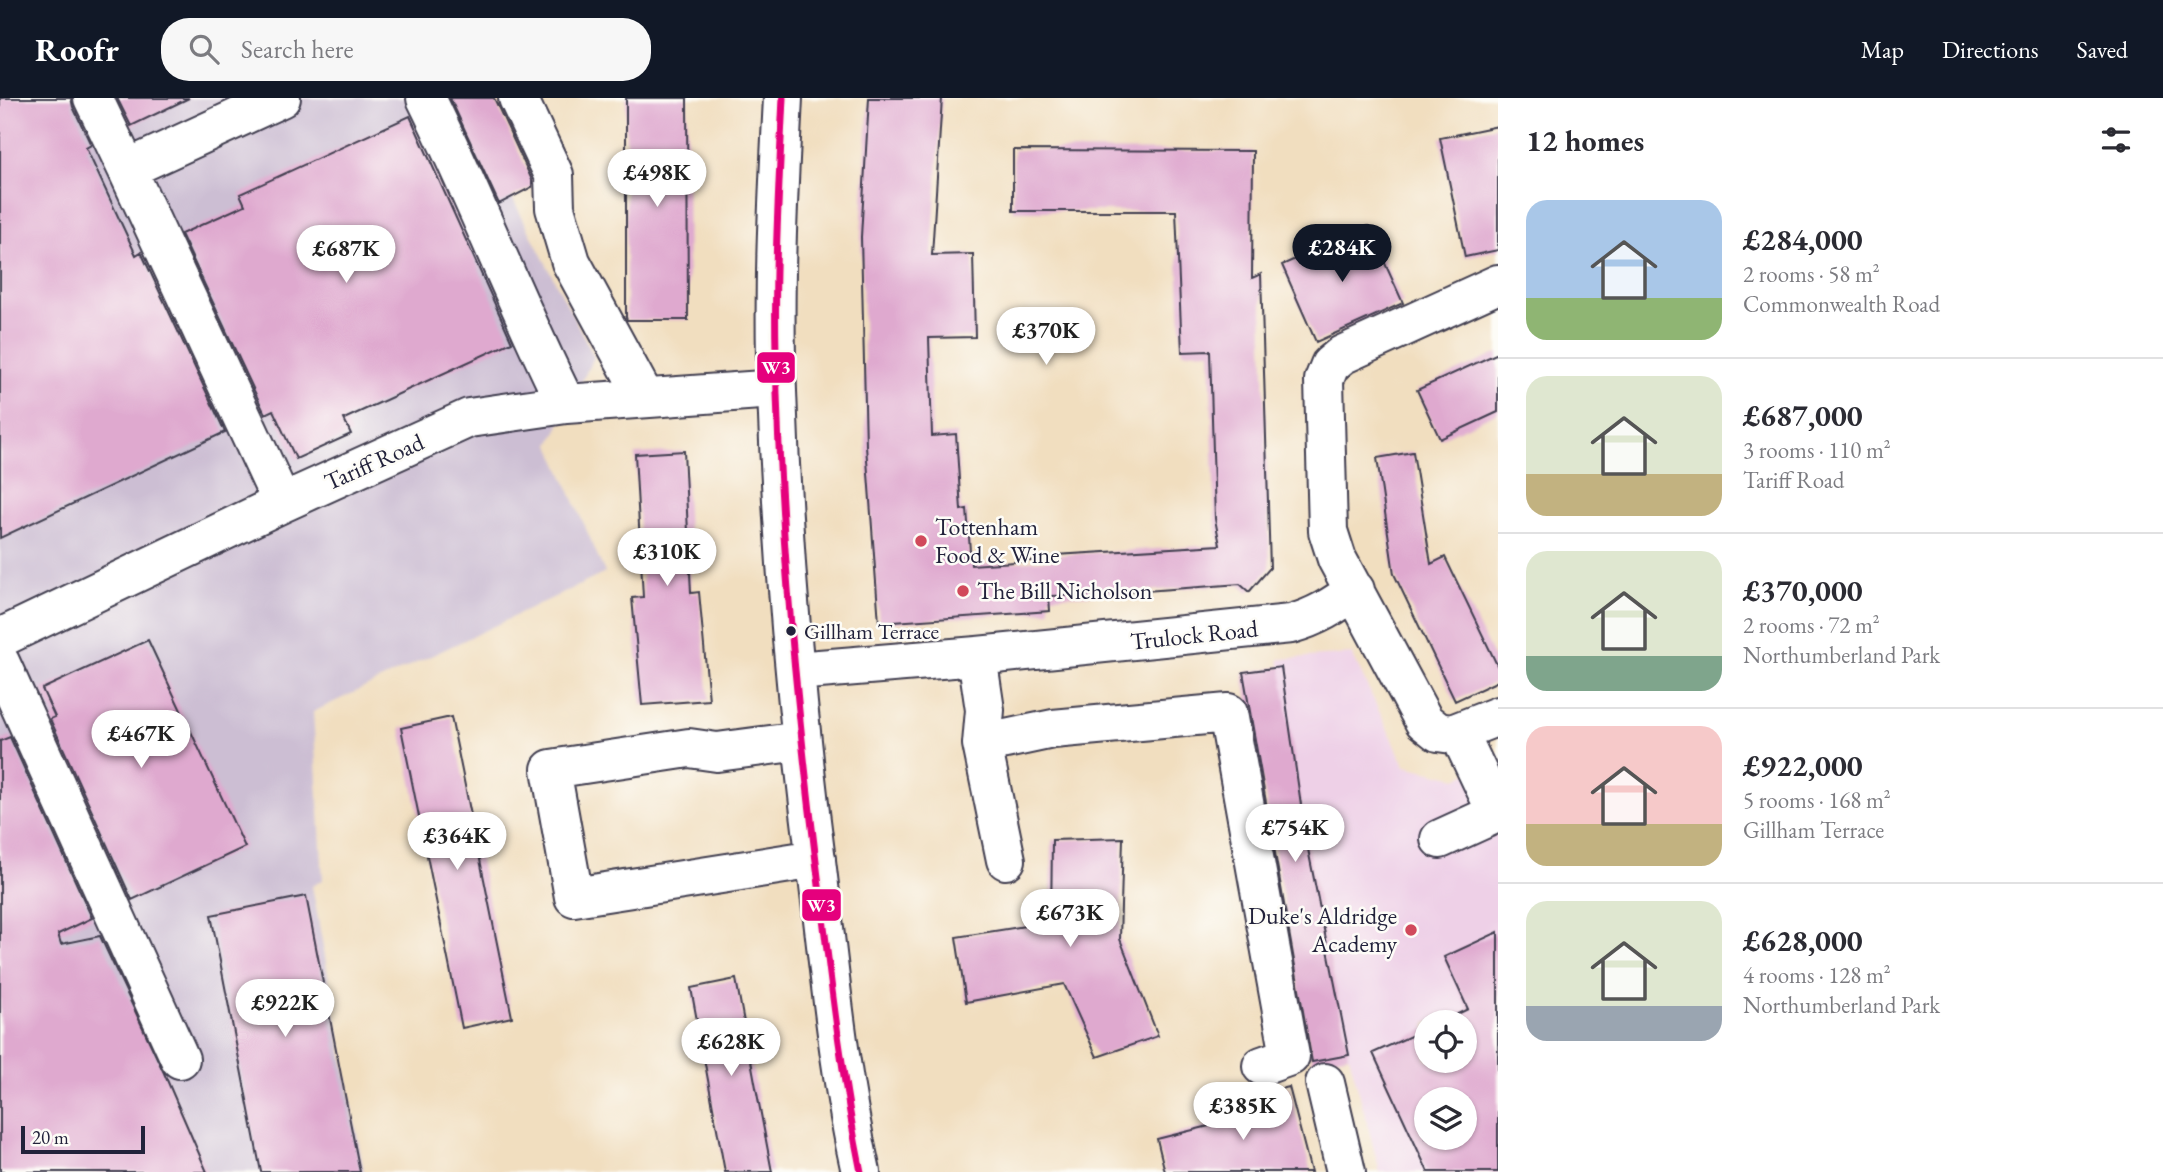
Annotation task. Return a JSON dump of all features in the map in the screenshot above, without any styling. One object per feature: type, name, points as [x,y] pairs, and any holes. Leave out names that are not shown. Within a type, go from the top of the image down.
[{"type":"street","points":[[93,98],[282,503]]},
{"type":"street","points":[[127,169],[281,98]]},
{"type":"street","points":[[426,98],[465,178],[534,340],[566,404]]},
{"type":"street","points":[[518,98],[554,175],[555,208],[571,262],[645,398]]},
{"type":"street","points":[[783,98],[776,247],[776,389],[782,503],[801,741],[833,1005],[861,1172]]},
{"type":"street","points":[[1498,284],[1356,347],[1330,365],[1324,380],[1328,531],[1337,559],[1424,721],[1438,732],[1452,734],[1498,716]]},
{"type":"street","name":"Tariff Road","points":[[0,638],[282,503],[469,418],[566,404],[776,389]]},
{"type":"street","name":"Trulock Road","points":[[795,671],[977,656],[1291,624],[1313,618],[1332,608],[1355,590]]},
{"type":"street","points":[[977,656],[985,710],[982,744],[1006,860]]},
{"type":"street","points":[[0,662],[180,1059]]},
{"type":"street","points":[[982,744],[1053,729],[1228,713],[1290,1056],[1262,1066]]},
{"type":"street","points":[[1440,839],[1497,813],[1459,733]]},
{"type":"street","points":[[801,741],[717,752],[689,748],[551,769],[574,897],[816,859]]},
{"type":"street","points":[[1325,1083],[1346,1172]]},
{"type":"shaded area","points":[[0,98],[461,98],[594,357],[550,445],[605,573],[313,712],[323,880],[312,886],[364,1172],[0,1172]]},
{"type":"shaded area","name":"Duke's Aldridge Academy","points":[[1352,654],[1405,766],[1457,778],[1498,759],[1498,1172],[1380,1172],[1349,1055],[1306,839],[1279,659]]},
{"type":"building","points":[[0,98],[71,98],[91,145],[86,148],[136,255],[141,252],[225,432],[0,538]]},
{"type":"building","points":[[117,98],[189,98],[131,126]]},
{"type":"building","points":[[450,98],[494,98],[532,180],[532,187],[499,204]]},
{"type":"building","points":[[626,98],[687,98],[688,320],[627,320],[626,317]]},
{"type":"building","points":[[869,98],[942,98],[932,255],[973,254],[975,337],[929,338],[932,436],[956,434],[961,510],[967,509],[971,565],[1057,559],[1056,555],[1220,545],[1215,519],[1210,351],[1182,352],[1176,211],[1013,211],[1013,150],[1253,151],[1252,278],[1261,274],[1270,568],[1249,592],[1240,584],[1049,596],[1050,611],[879,623],[866,446],[861,237]]},
{"type":"building","points":[[410,116],[512,342],[344,419],[351,434],[296,459],[273,410],[265,414],[181,234],[245,205],[240,194]]},
{"type":"building","points":[[1498,126],[1498,250],[1465,257],[1440,138]]},
{"type":"building","points":[[1368,226],[1403,303],[1316,342],[1282,265]]},
{"type":"building","points":[[1498,353],[1498,412],[1440,439],[1417,390]]},
{"type":"building","points":[[684,451],[691,593],[699,592],[709,700],[642,705],[632,598],[643,597],[635,454]]},
{"type":"building","points":[[1413,452],[1431,564],[1445,557],[1498,667],[1498,681],[1455,701],[1394,574],[1377,458]]},
{"type":"building","points":[[148,640],[245,847],[132,900],[50,719],[55,717],[42,689]]},
{"type":"building","points":[[1281,667],[1306,839],[1349,1055],[1312,1062],[1243,672]]},
{"type":"building","points":[[451,717],[512,1017],[462,1028],[401,728]]},
{"type":"building","points":[[10,737],[92,918],[58,934],[61,944],[100,936],[207,1172],[0,1172],[0,741]]},
{"type":"building","points":[[1123,838],[1120,939],[1158,1036],[1097,1057],[1064,984],[966,1002],[956,937],[1051,922],[1052,840]]},
{"type":"building","points":[[306,896],[360,1172],[261,1172],[211,915]]},
{"type":"building","points":[[1498,932],[1498,1172],[1428,1172],[1418,1150],[1477,1150],[1477,1087],[1414,1087],[1414,1142],[1373,1053],[1414,1034],[1414,1073],[1477,1073],[1477,1010],[1466,1010],[1468,1009],[1444,957]]},
{"type":"building","points":[[736,979],[772,1172],[725,1172],[691,988]]},
{"type":"building","points":[[1289,1087],[1311,1172],[1165,1172],[1157,1139],[1257,1114],[1253,1096]]},
{"type":"transit line","name":"W3","points":[[783,98],[776,321],[784,544],[801,734],[830,978],[861,1172]]},
{"type":"place","name":"Tottenham Food & Wine","points":[[921,541]]},
{"type":"place","name":"The Bill Nicholson","points":[[963,591]]},
{"type":"place","name":"Gillham Terrace","points":[[791,631]]},
{"type":"place","name":"Duke's Aldridge Academy","points":[[1411,930]]}]
